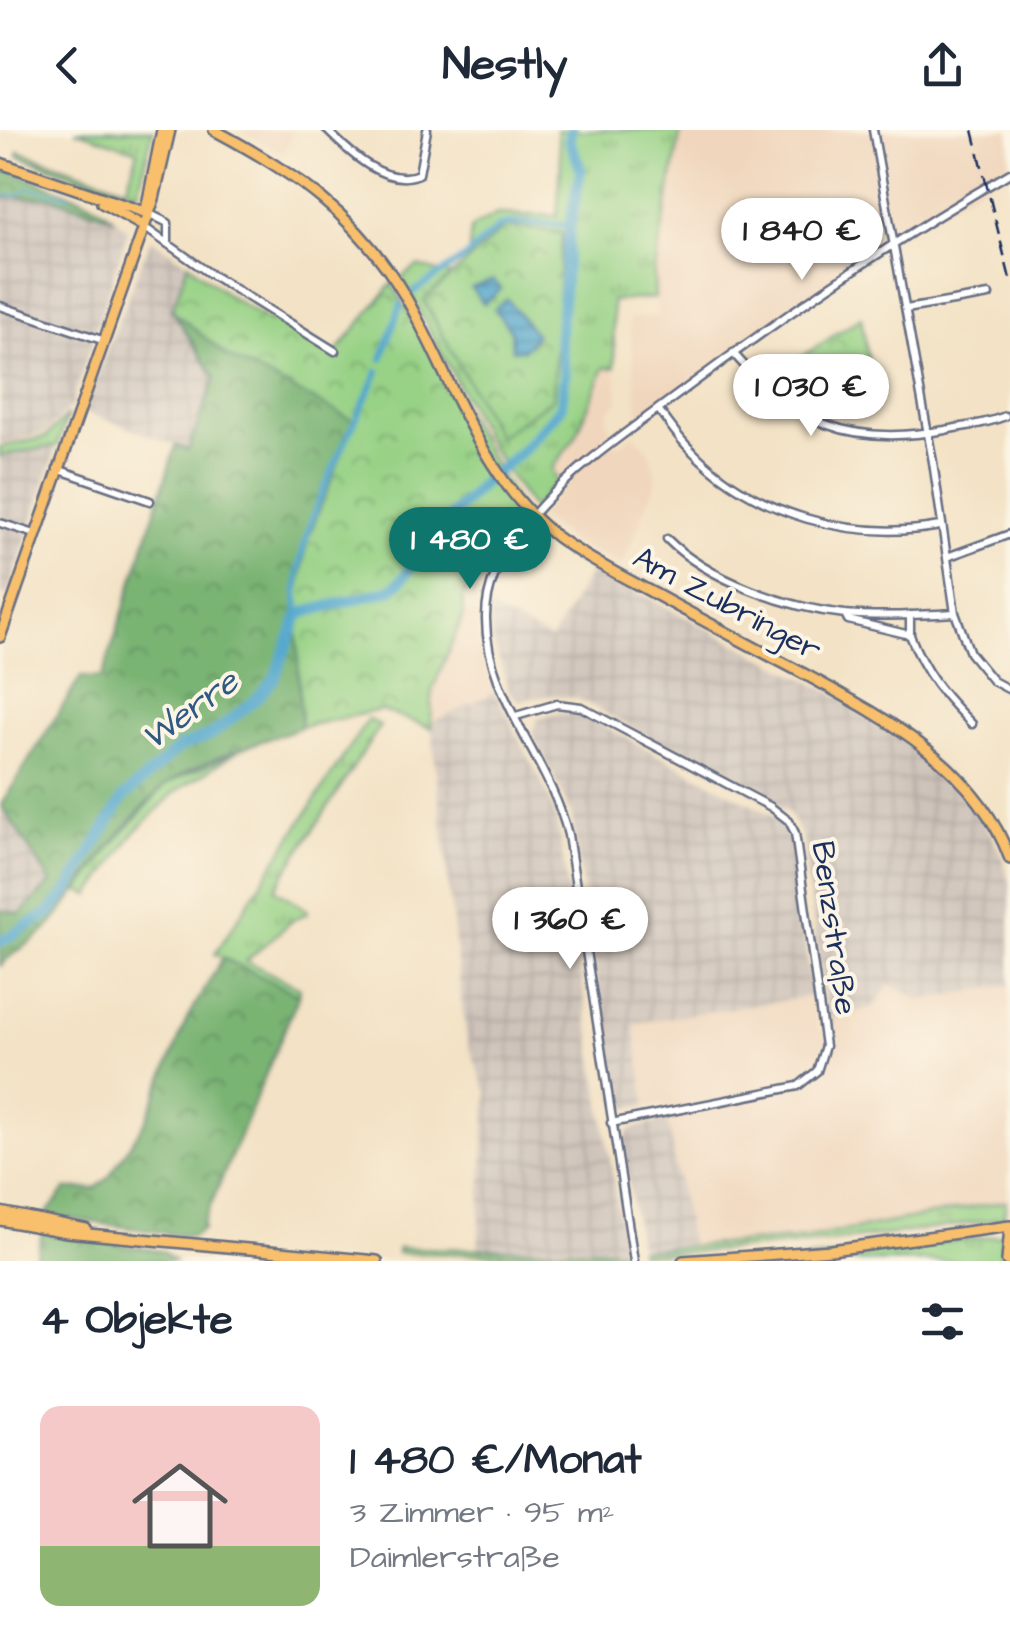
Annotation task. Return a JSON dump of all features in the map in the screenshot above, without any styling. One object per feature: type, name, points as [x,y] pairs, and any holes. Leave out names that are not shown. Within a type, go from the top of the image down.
[{"type":"main road","points":[[147,213],[162,130]]},
{"type":"main road","points":[[0,637],[154,199],[170,130]]},
{"type":"main road","name":"Am Zubringer","points":[[214,130],[264,156],[316,191],[368,243],[406,297],[488,455],[532,515],[585,556],[903,729],[956,775],[1007,840],[1010,859]]},
{"type":"main road","points":[[0,164],[147,213]]},
{"type":"main road","points":[[92,196],[143,226]]},
{"type":"main road","points":[[0,1216],[254,1252],[377,1261]]},
{"type":"main road","points":[[683,1261],[831,1250],[1010,1227],[1008,1261]]},
{"type":"street","points":[[328,130],[358,158],[388,175],[406,179],[419,174],[427,130]]},
{"type":"street","points":[[873,130],[956,613],[970,654],[993,681],[1010,690]]},
{"type":"street","points":[[634,1261],[568,835],[556,796],[500,685],[489,653],[487,602],[496,573],[532,515],[566,480],[733,353],[892,243],[1010,173]]},
{"type":"street","points":[[147,213],[168,223],[168,244]]},
{"type":"street","points":[[143,226],[335,351]]},
{"type":"street","points":[[906,309],[990,295]]},
{"type":"street","points":[[0,306],[102,340]]},
{"type":"street","points":[[733,353],[758,382],[788,407],[852,433],[928,433],[1006,416]]},
{"type":"street","points":[[658,409],[690,449],[713,470],[778,509],[860,529],[941,526]]},
{"type":"street","points":[[57,469],[150,501]]},
{"type":"street","points":[[0,522],[35,534]]},
{"type":"street","points":[[947,557],[1010,534]]},
{"type":"street","points":[[667,539],[680,552],[744,588],[845,614],[956,613]]},
{"type":"street","points":[[845,614],[848,620],[910,636]]},
{"type":"street","points":[[910,615],[910,636],[922,666],[941,693],[972,724]]},
{"type":"street","name":"Benzstraße","points":[[516,716],[557,704],[581,707],[771,807],[789,821],[795,833],[825,1046],[817,1071],[798,1086],[611,1123]]},
{"type":"shaded area","points":[[239,130],[294,130],[284,154]]},
{"type":"shaded area","points":[[681,130],[1010,130],[1010,169],[828,283],[639,417],[629,319],[657,316],[654,274]]},
{"type":"shaded area","points":[[0,197],[50,197],[114,218],[128,230],[71,406],[45,433],[0,444]]},
{"type":"shaded area","points":[[151,239],[188,263],[172,310],[215,378],[188,450],[83,411]]},
{"type":"shaded area","points":[[615,367],[618,402],[609,410],[607,420],[612,439],[618,447],[633,434],[649,451],[657,479],[623,564],[569,540],[539,516],[562,490],[551,469],[576,436],[604,368]]},
{"type":"shaded area","points":[[57,446],[7,596],[0,594],[0,456]]},
{"type":"shaded area","points":[[592,569],[870,713],[920,747],[975,805],[1001,854],[1010,883],[1010,985],[922,1000],[889,984],[876,1006],[834,1018],[828,1028],[802,836],[788,812],[579,699],[554,695],[520,700],[507,685],[491,635],[491,609],[551,640]]},
{"type":"shaded area","points":[[464,614],[478,615],[478,641],[495,692],[431,723],[432,691]]},
{"type":"shaded area","points":[[495,692],[547,793],[557,822],[624,1250],[478,1251],[487,1093],[467,1041],[431,723]]},
{"type":"shaded area","points":[[557,713],[581,714],[766,812],[783,824],[790,838],[812,996],[634,1023],[646,1106],[625,1108],[615,1098],[571,812],[532,732],[537,720]]},
{"type":"shaded area","points":[[1,805],[51,882],[20,914],[0,910]]},
{"type":"shaded area","points":[[889,983],[922,1000],[1010,985],[1006,1201],[806,1238],[691,1248],[664,1104],[646,1106],[633,1023],[812,996],[818,1030],[828,1028],[834,1018],[876,1006]]},
{"type":"shaded area","points":[[667,1119],[691,1248],[640,1250],[622,1140],[632,1129]]},
{"type":"green space","points":[[75,130],[153,130],[138,193],[126,188],[138,151]]},
{"type":"green space","points":[[557,130],[681,130],[654,274],[655,298],[612,301],[615,367],[604,368],[576,436],[552,469],[558,482],[532,509],[490,446],[402,277],[418,266],[452,276],[424,301],[499,436],[506,226],[468,261],[471,228],[497,214],[557,216],[561,164]]},
{"type":"green space","points":[[19,151],[124,187],[121,193],[18,156]]},
{"type":"green space","points":[[0,167],[91,202],[114,218],[50,197],[0,197]]},
{"type":"green space","points":[[506,226],[562,233],[553,398],[498,437],[424,300]]},
{"type":"green space","points":[[188,263],[226,294],[334,355],[392,284],[522,513],[485,580],[462,595],[464,614],[432,691],[431,728],[381,710],[301,727],[296,608],[307,541],[355,421],[227,356],[172,310]]},
{"type":"green space","points":[[172,310],[227,356],[356,420],[307,541],[296,608],[301,727],[211,760],[166,785],[119,835],[48,928],[0,966],[0,910],[20,914],[51,882],[1,805],[81,677],[102,678],[176,445],[188,450],[215,378]]},
{"type":"green space","points":[[861,317],[874,391],[831,381],[796,361]]},
{"type":"green space","points":[[68,415],[57,446],[0,456],[0,447],[46,437]]},
{"type":"green space","points":[[368,719],[380,726],[275,889],[307,913],[293,920],[246,961],[300,988],[299,995],[215,954]]},
{"type":"green space","points":[[238,751],[174,793],[133,834],[91,895],[79,891],[111,846],[167,783]]},
{"type":"green space","points":[[223,958],[299,995],[204,1228],[191,1237],[45,1215],[66,1189],[95,1189],[108,1178],[146,1121],[187,1019]]},
{"type":"green space","points":[[1006,1201],[1004,1218],[913,1232],[732,1250],[641,1254],[640,1250],[806,1238]]},
{"type":"green space","points":[[42,1233],[162,1251],[175,1261],[35,1261]]},
{"type":"green space","points":[[1002,1235],[1001,1261],[793,1261]]},
{"type":"green space","points":[[398,1248],[624,1250],[625,1255],[397,1253]]},
{"type":"water","points":[[493,280],[501,289],[484,304],[471,288]]},
{"type":"water","points":[[507,299],[536,335],[523,350],[512,350],[511,331],[494,309]]},
{"type":"waterway","name":"Werre","points":[[0,942],[49,913],[67,893],[123,798],[180,747],[211,735],[254,701],[274,679],[299,614],[390,590],[399,583],[441,527],[481,485],[523,450],[561,407],[565,375],[559,338],[570,225],[581,169],[569,140],[571,130]]},
{"type":"waterway","points":[[0,195],[17,196],[29,188],[69,196]]},
{"type":"waterway","points":[[412,293],[464,258],[500,226],[570,225]]},
{"type":"waterway","points":[[382,359],[401,304]]},
{"type":"waterway","points":[[299,614],[297,586],[310,524],[378,371]]},
{"type":"railway","points":[[973,130],[1010,279]]}]
